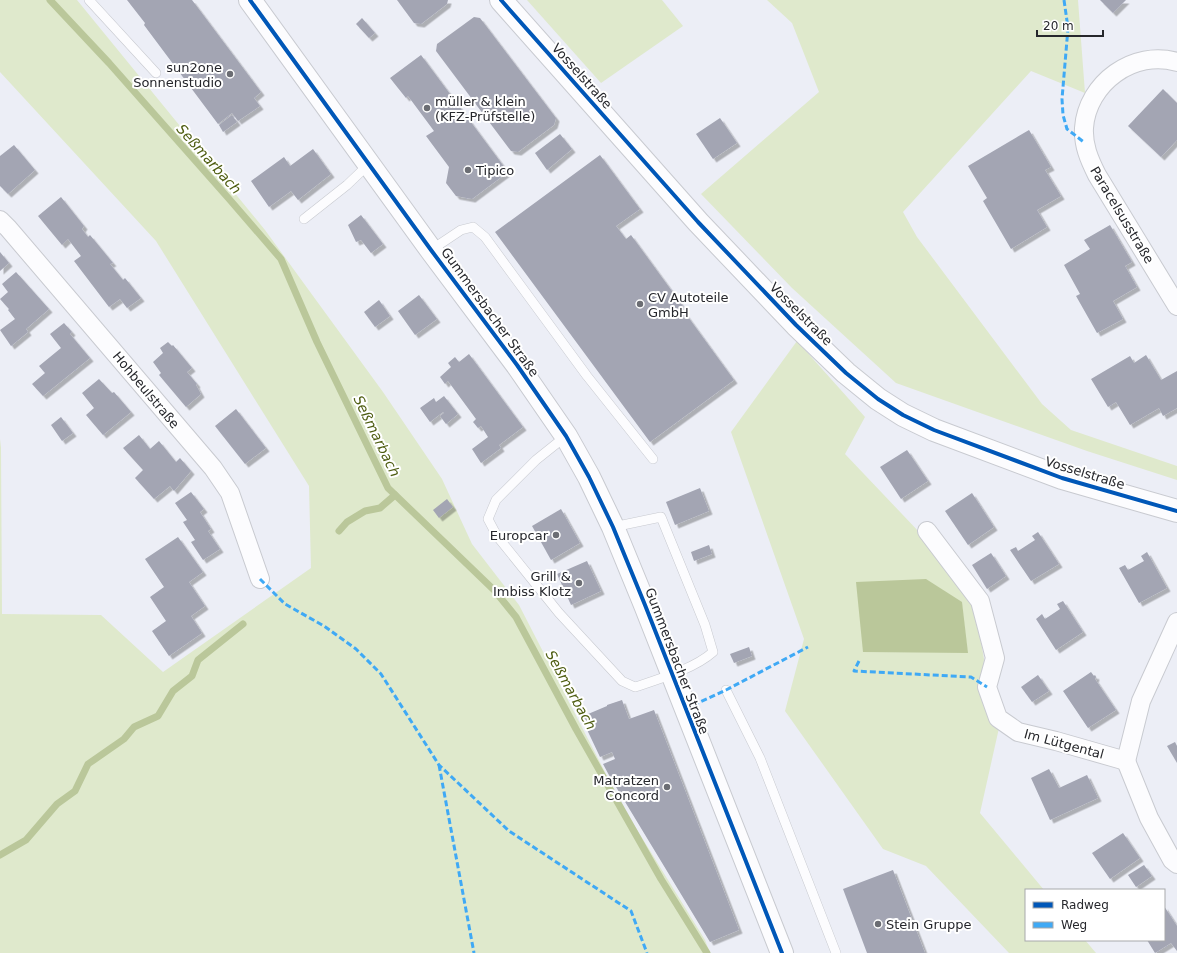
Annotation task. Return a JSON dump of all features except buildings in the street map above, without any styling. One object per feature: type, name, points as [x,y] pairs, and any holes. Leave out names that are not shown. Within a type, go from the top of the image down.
[{"type":"main road","name":"Gummersbacher Straße","points":[[250,0],[431,250],[517,365],[566,436],[589,477],[612,527],[672,674],[782,953]]},
{"type":"main road","points":[[268,0],[297,65]]},
{"type":"main road","name":"Vosselstraße","points":[[501,0],[698,222],[796,324],[846,373],[878,399],[903,415],[934,430],[1062,478],[1177,511]]},
{"type":"street","name":"Paracelsusstraße","points":[[1177,62],[1155,59],[1136,62],[1119,70],[1104,83],[1093,98],[1086,114],[1084,127],[1088,157],[1097,175],[1177,306]]},
{"type":"street","name":"Hohbeulstraße","points":[[0,220],[213,468],[230,493],[260,579]]},
{"type":"street","name":"Im Lütgental","points":[[927,531],[980,602],[995,658],[987,687],[998,718],[1018,732],[1126,761]]},
{"type":"street","points":[[1177,622],[1141,701],[1126,761],[1149,818],[1172,860],[1177,864]]},
{"type":"lane","points":[[89,0],[156,73]]},
{"type":"lane","points":[[304,219],[347,185],[369,164]]},
{"type":"lane","points":[[431,250],[461,230],[473,227],[485,237],[587,376],[653,459]]},
{"type":"lane","points":[[566,436],[536,460],[496,500],[488,519],[497,536],[559,613],[622,681],[635,687],[672,674],[706,658],[713,652],[705,625],[661,517],[612,527]]},
{"type":"lane","points":[[726,690],[760,758],[836,953]]},
{"type":"shaded area","points":[[0,0],[77,0],[265,230],[383,392],[442,479],[472,544],[519,605],[623,807],[705,940],[710,953],[0,953],[0,439],[2,614],[101,615],[163,672],[311,568],[309,486],[156,241],[0,72]]},
{"type":"shaded area","points":[[527,0],[662,0],[683,26],[601,83]]},
{"type":"shaded area","points":[[767,0],[1078,0],[1085,93],[1031,71],[903,212],[917,237],[1042,404],[1071,430],[1177,466],[1177,480],[1087,451],[896,383],[792,288],[701,194],[819,92],[792,23]]},
{"type":"shaded area","points":[[797,341],[865,417],[845,454],[921,534],[974,601],[984,659],[981,691],[999,728],[980,813],[1043,889],[1025,889],[1025,941],[1086,941],[1096,953],[1009,953],[926,866],[883,849],[785,711],[804,639],[731,432]]},
{"type":"shaded area","points":[[926,579],[962,602],[968,653],[863,652],[856,582]]},
{"type":"waterway","name":"Seßmarbach","points":[[50,0],[109,63],[281,259],[317,342],[388,488],[495,591],[516,617],[576,729],[661,879],[707,953]]},
{"type":"waterway","points":[[339,531],[347,522],[365,511],[380,508],[395,495]]},
{"type":"waterway","points":[[0,855],[26,840],[57,804],[75,791],[88,764],[124,739],[134,727],[158,716],[173,691],[192,676],[198,660],[243,624]]},
{"type":"marked path","points":[[1064,0],[1068,28],[1062,99],[1063,115],[1067,129],[1085,143]]},
{"type":"marked path","points":[[260,579],[285,604],[324,626],[356,649],[381,674],[439,765],[509,831],[631,911],[647,953]]},
{"type":"marked path","points":[[685,709],[726,690],[808,647]]},
{"type":"marked path","points":[[859,661],[854,671],[971,677],[987,687]]},
{"type":"marked path","points":[[439,765],[474,953]]},
{"type":"cycle path","points":[[250,0],[431,250],[517,365],[566,436],[589,477],[613,527],[645,605],[782,953]]},
{"type":"cycle path","points":[[501,0],[698,222],[796,325],[846,373],[878,399],[903,415],[934,430],[1062,478],[1177,511]]},
{"type":"place","name":"sun2one Sonnenstudio","points":[[230,74]]},
{"type":"place","name":"müller & klein (KFZ-Prüfstelle)","points":[[427,108]]},
{"type":"place","name":"Tipico","points":[[468,170]]},
{"type":"place","name":"CV Autoteile GmbH","points":[[640,304]]},
{"type":"place","name":"Europcar","points":[[556,535]]},
{"type":"place","name":"Grill & Imbiss Klotz","points":[[579,583]]},
{"type":"place","name":"Matratzen Concord","points":[[667,787]]},
{"type":"place","name":"Stein Gruppe","points":[[878,924]]}]
